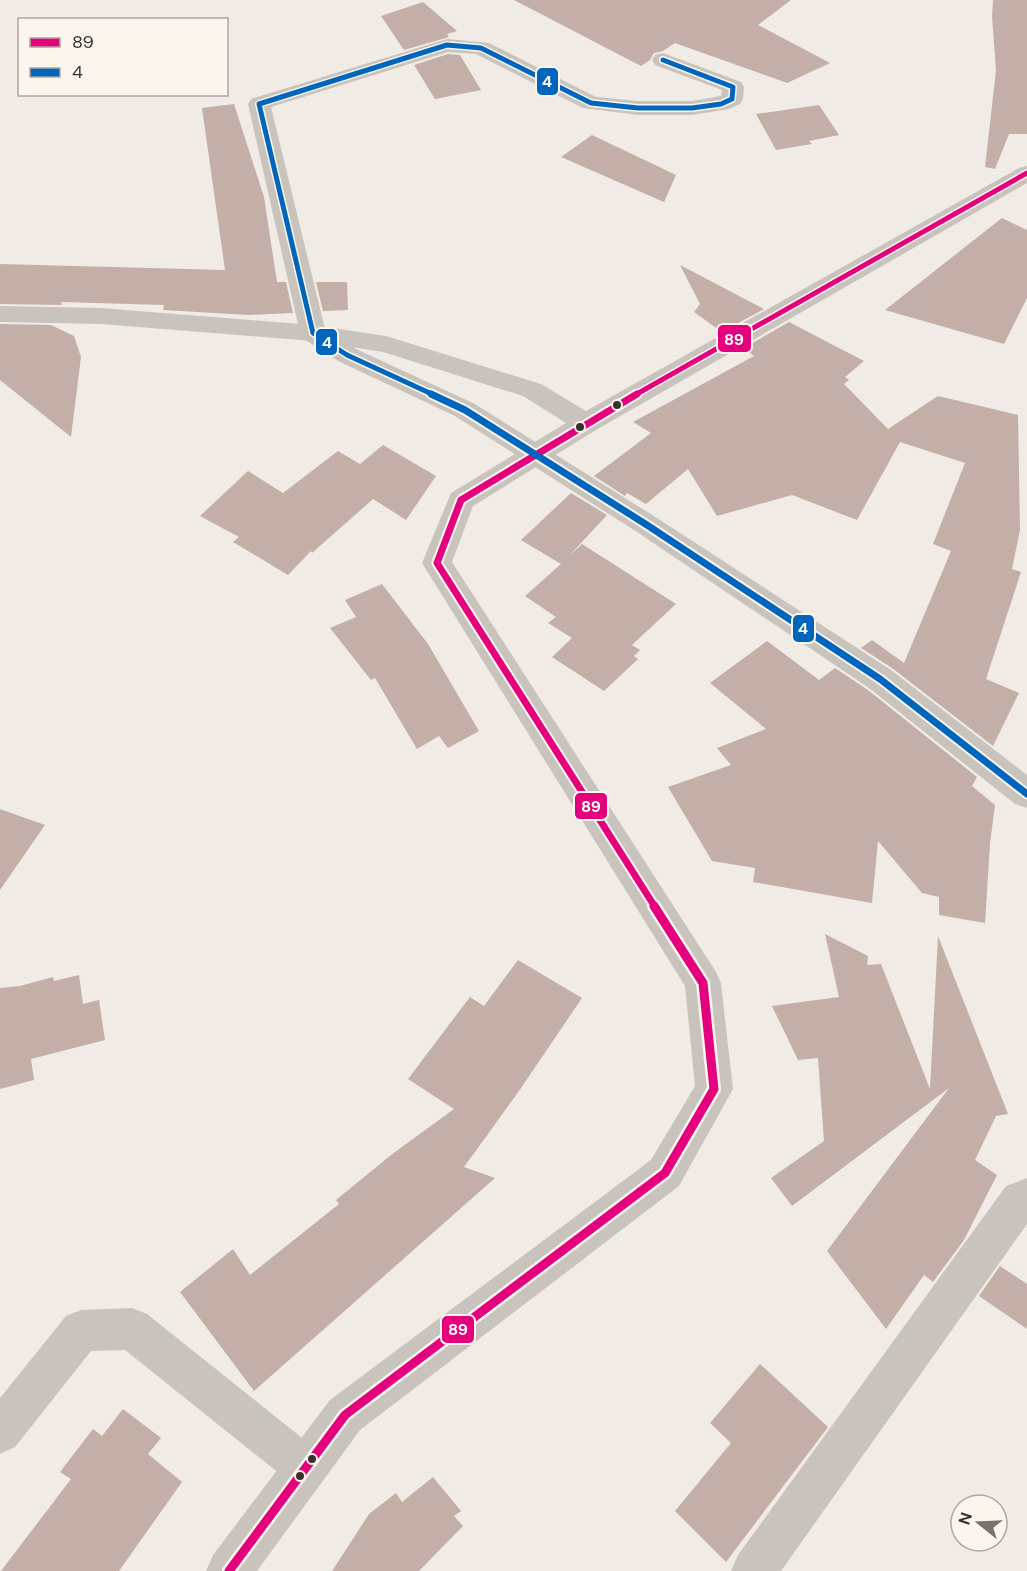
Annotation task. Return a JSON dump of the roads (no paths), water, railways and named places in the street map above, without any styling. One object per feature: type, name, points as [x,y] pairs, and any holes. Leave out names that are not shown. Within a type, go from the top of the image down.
[{"type":"street","points":[[663,60],[733,87],[732,99],[721,104],[692,108],[638,108],[591,103],[481,48],[447,45],[259,104],[313,333],[347,355],[465,410],[647,525],[880,679],[1027,794]]},
{"type":"street","points":[[229,1571],[345,1415],[665,1173],[714,1089],[703,983],[437,563],[461,501],[586,423],[1027,172]]},
{"type":"street","points":[[0,314],[101,316],[313,333],[386,344],[532,390],[586,423]]},
{"type":"street","points":[[754,1571],[1020,1200],[1027,1197]]},
{"type":"street","points":[[0,1432],[81,1331],[132,1329],[306,1468]]}]
